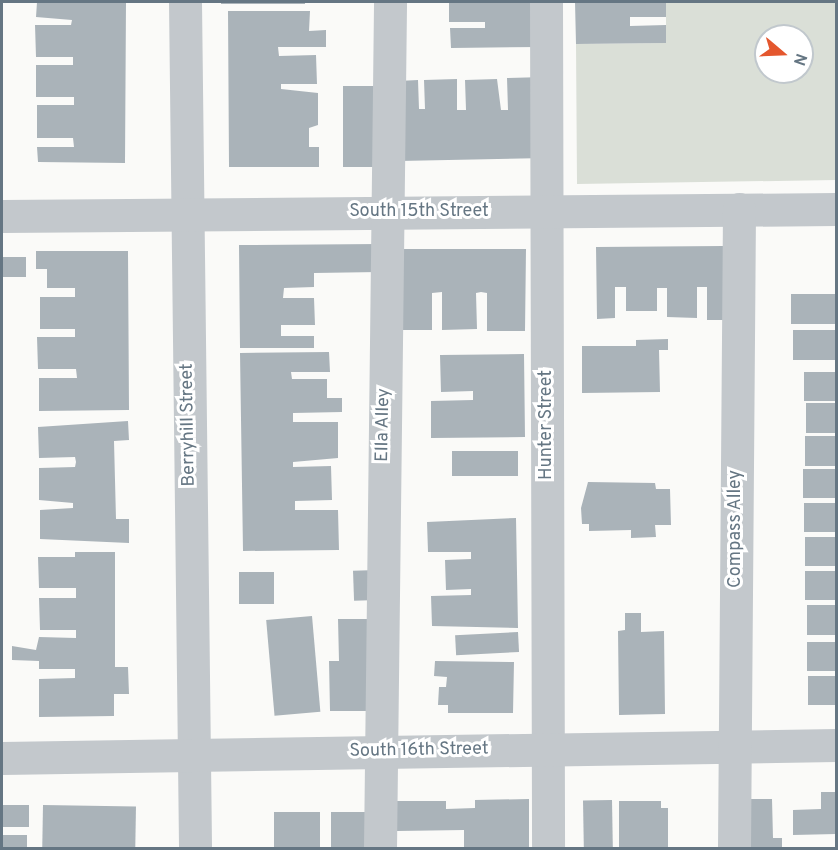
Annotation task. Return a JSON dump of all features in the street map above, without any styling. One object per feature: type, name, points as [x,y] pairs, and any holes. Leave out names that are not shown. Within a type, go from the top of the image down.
[{"type":"street","name":"Berryhill Street","points":[[185,2],[195,849]]},
{"type":"street","name":"Ella Alley","points":[[380,849],[379,752],[390,2]]},
{"type":"street","name":"Hunter Street","points":[[546,2],[548,849]]},
{"type":"street","name":"Compass Alley","points":[[734,849],[739,209]]},
{"type":"street","name":"South 15th Street","points":[[2,216],[837,209]]},
{"type":"street","name":"South 16th Street","points":[[2,758],[837,745]]},
{"type":"shaded area","points":[[666,2],[836,2],[836,180],[577,184],[576,44],[666,43]]},
{"type":"building","points":[[37,2],[126,2],[125,163],[38,162],[37,147],[74,147],[73,138],[37,138],[37,105],[74,105],[74,97],[36,97],[36,65],[73,65],[73,57],[36,57],[35,25],[71,25],[72,20],[36,17]]},
{"type":"building","points":[[221,2],[305,2],[305,4],[221,4]]},
{"type":"building","points":[[449,2],[539,2],[539,47],[451,48],[450,28],[485,28],[485,22],[449,22]]},
{"type":"building","points":[[575,2],[666,2],[666,17],[630,17],[630,26],[666,25],[666,43],[576,44]]},
{"type":"building","points":[[228,11],[310,11],[309,31],[326,30],[326,47],[278,47],[279,56],[316,55],[317,84],[281,84],[281,89],[318,93],[318,125],[309,128],[309,147],[319,147],[319,167],[229,167]]},
{"type":"building","points":[[544,77],[546,158],[399,161],[398,81],[418,80],[419,109],[425,109],[424,80],[457,79],[457,110],[466,110],[465,80],[497,79],[501,110],[508,110],[507,78]]},
{"type":"building","points":[[343,86],[384,86],[384,167],[343,167]]},
{"type":"building","points":[[379,244],[379,272],[314,273],[314,287],[284,288],[283,298],[314,298],[315,325],[281,325],[281,336],[314,336],[314,348],[240,348],[239,245]]},
{"type":"building","points":[[723,246],[724,320],[707,320],[707,287],[697,287],[697,318],[667,317],[667,288],[657,288],[657,311],[626,311],[626,287],[615,287],[615,318],[597,319],[596,247]]},
{"type":"building","points":[[392,249],[526,249],[525,331],[487,331],[487,293],[481,292],[476,293],[477,329],[442,330],[442,292],[432,293],[432,330],[393,330]]},
{"type":"building","points":[[36,251],[128,251],[129,410],[39,411],[39,378],[77,378],[76,369],[38,369],[37,337],[75,337],[75,329],[40,329],[40,297],[75,297],[75,288],[47,288],[47,269],[36,269]]},
{"type":"building","points":[[2,257],[26,257],[26,277],[2,277]]},
{"type":"building","points":[[791,294],[836,294],[836,324],[791,324]]},
{"type":"building","points":[[793,330],[836,330],[836,360],[793,360]]},
{"type":"building","points":[[668,339],[668,350],[659,350],[660,392],[582,393],[582,346],[636,346],[636,340]]},
{"type":"building","points":[[329,352],[330,372],[291,372],[292,379],[327,379],[327,398],[342,398],[342,412],[293,413],[293,422],[338,422],[338,458],[293,462],[293,467],[331,466],[332,500],[295,501],[295,510],[338,510],[339,550],[243,551],[240,353]]},
{"type":"building","points":[[524,354],[525,437],[431,438],[431,401],[473,400],[473,391],[441,392],[440,355]]},
{"type":"building","points":[[804,372],[836,372],[836,401],[804,401]]},
{"type":"building","points":[[806,403],[836,403],[836,433],[806,433]]},
{"type":"building","points":[[128,421],[129,440],[114,441],[116,519],[129,519],[129,543],[40,539],[40,510],[73,508],[73,503],[39,500],[39,468],[75,467],[76,462],[75,457],[39,458],[38,427]]},
{"type":"building","points":[[805,436],[836,436],[836,466],[805,466]]},
{"type":"building","points":[[452,451],[518,451],[518,476],[452,476]]},
{"type":"building","points":[[803,469],[836,469],[836,498],[803,498]]},
{"type":"building","points":[[588,482],[655,483],[656,489],[670,489],[671,525],[655,525],[656,537],[631,538],[631,530],[589,531],[589,524],[582,524],[581,508]]},
{"type":"building","points":[[804,503],[836,503],[836,532],[804,532]]},
{"type":"building","points":[[516,518],[518,628],[432,626],[431,596],[471,595],[471,589],[446,590],[445,560],[471,559],[471,552],[428,552],[427,522]]},
{"type":"building","points":[[805,537],[836,537],[836,566],[805,566]]},
{"type":"building","points":[[75,552],[115,552],[115,667],[128,667],[129,694],[114,694],[114,716],[39,717],[39,679],[75,678],[75,669],[39,669],[39,661],[12,660],[12,646],[36,650],[39,637],[76,638],[76,630],[40,630],[39,598],[76,598],[76,588],[39,588],[38,557],[75,557]]},
{"type":"building","points":[[377,570],[378,600],[354,601],[353,571]]},
{"type":"building","points":[[805,571],[836,571],[836,600],[805,600]]},
{"type":"building","points":[[239,572],[274,572],[274,604],[239,604]]},
{"type":"building","points":[[807,605],[836,605],[836,635],[807,635]]},
{"type":"building","points":[[625,613],[641,613],[641,632],[664,631],[665,714],[619,715],[618,631],[625,630]]},
{"type":"building","points":[[312,616],[320,712],[275,716],[266,620]]},
{"type":"building","points":[[338,619],[368,619],[377,711],[330,711],[329,661],[339,661]]},
{"type":"building","points":[[518,632],[519,652],[456,655],[455,635]]},
{"type":"building","points":[[807,642],[836,642],[836,671],[807,671]]},
{"type":"building","points":[[435,661],[514,662],[513,713],[448,713],[448,705],[438,705],[439,687],[446,687],[447,677],[434,676]]},
{"type":"building","points":[[808,676],[836,676],[836,705],[808,705]]},
{"type":"building","points":[[821,792],[836,792],[836,834],[793,835],[793,810],[821,809]]},
{"type":"building","points":[[529,799],[529,848],[464,848],[464,830],[397,831],[397,801],[446,801],[446,809],[475,808],[475,800]]},
{"type":"building","points":[[746,799],[772,799],[773,838],[782,838],[782,848],[747,848]]},
{"type":"building","points":[[612,800],[613,848],[584,848],[583,801]]},
{"type":"building","points":[[619,801],[661,801],[661,808],[668,808],[668,848],[619,848]]},
{"type":"building","points":[[2,805],[29,805],[29,827],[2,827]]},
{"type":"building","points":[[43,805],[136,807],[135,848],[42,848]]},
{"type":"building","points":[[274,812],[320,812],[320,848],[274,848]]},
{"type":"building","points":[[331,812],[379,812],[379,848],[331,848]]},
{"type":"building","points":[[2,835],[27,835],[27,848],[2,848]]}]
